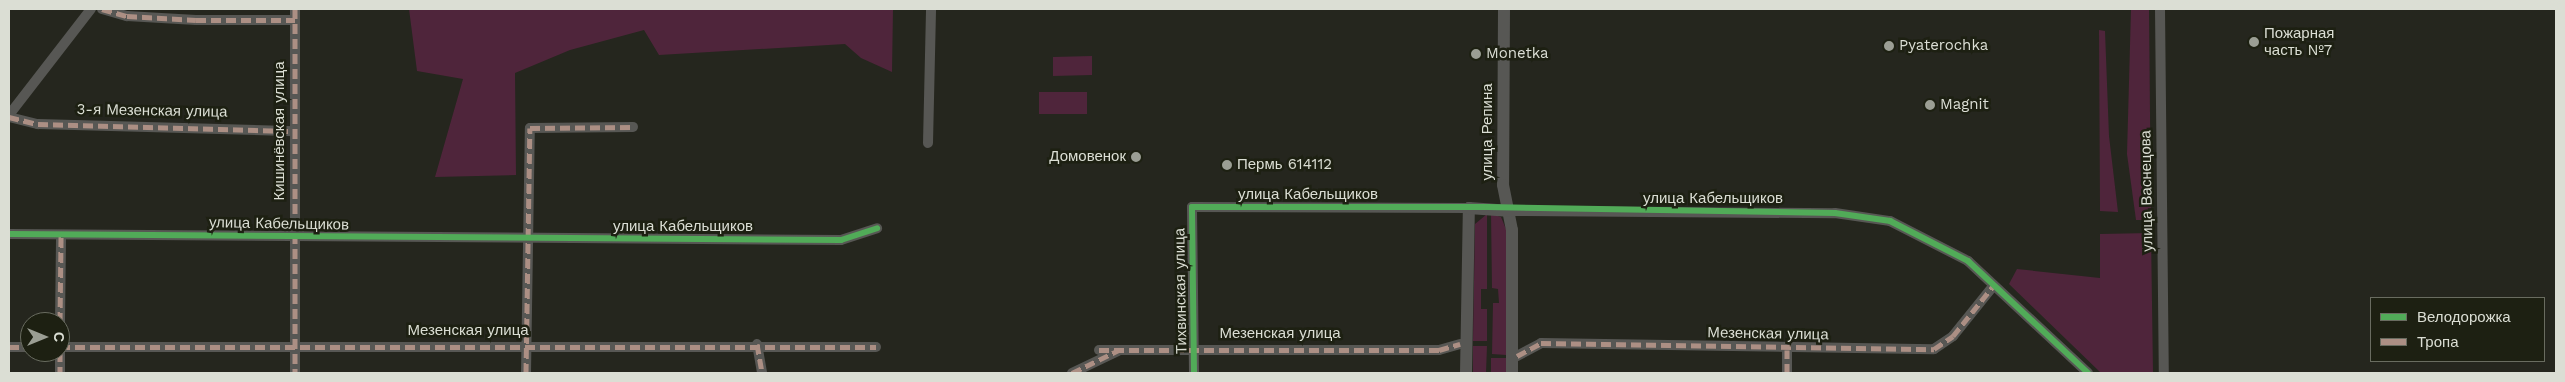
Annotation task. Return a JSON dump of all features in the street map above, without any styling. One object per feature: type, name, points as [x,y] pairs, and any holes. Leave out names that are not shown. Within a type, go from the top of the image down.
[{"type":"street","points":[[9,116],[91,9]]},
{"type":"street","points":[[102,9],[127,16],[196,20],[295,20]]},
{"type":"street","name":"Кишинёвская улица","points":[[295,9],[295,373]]},
{"type":"street","points":[[928,143],[931,9]]},
{"type":"street","name":"улица Репина","points":[[1504,9],[1503,184],[1511,211],[1512,373]]},
{"type":"street","name":"улица Васнецова","points":[[2160,9],[2164,373]]},
{"type":"street","name":"3-я Мезенская улица","points":[[9,116],[38,124],[295,130]]},
{"type":"street","points":[[526,373],[530,128],[633,127]]},
{"type":"street","points":[[1488,207],[1503,184]]},
{"type":"street","name":"улица Кабельщиков","points":[[1192,208],[1488,207],[1511,211],[1864,215],[1930,238],[1968,261],[2088,373]]},
{"type":"street","name":"Тихвинская улица","points":[[1192,208],[1194,373]]},
{"type":"street","points":[[1466,373],[1469,208]]},
{"type":"street","name":"улица Кабельщиков","points":[[9,234],[295,235],[528,240],[842,240],[876,228]]},
{"type":"street","points":[[60,312],[61,235]]},
{"type":"street","name":"Мезенская улица","points":[[1518,356],[1541,343],[1787,350],[1934,349],[1953,336],[1994,285]]},
{"type":"street","points":[[758,344],[762,373]]},
{"type":"street","name":"Мезенская улица","points":[[70,347],[296,348],[758,344],[876,347]]},
{"type":"street","name":"Мезенская улица","points":[[1099,350],[1439,350],[1460,344]]},
{"type":"street","points":[[1072,373],[1123,349]]},
{"type":"street","points":[[1786,373],[1787,350]]},
{"type":"shaded area","points":[[409,9],[893,9],[892,72],[861,58],[845,44],[659,55],[644,30],[570,50],[515,73],[516,175],[435,177],[463,79],[417,71]]},
{"type":"shaded area","points":[[2131,9],[2149,9],[2151,220],[2136,220],[2127,154]]},
{"type":"shaded area","points":[[2099,30],[2105,31],[2109,136],[2118,212],[2100,211]]},
{"type":"shaded area","points":[[1092,56],[1092,75],[1053,76],[1053,57]]},
{"type":"shaded area","points":[[1039,92],[1087,92],[1087,114],[1039,114]]},
{"type":"shaded area","points":[[1487,214],[1487,289],[1481,289],[1481,309],[1487,309],[1487,341],[1473,341],[1475,224]]},
{"type":"shaded area","points":[[1491,214],[1501,217],[1506,229],[1506,355],[1492,354],[1493,303],[1499,303],[1498,289],[1492,288]]},
{"type":"shaded area","points":[[2151,233],[2153,373],[2101,373],[2009,284],[2017,269],[2100,278],[2100,234]]},
{"type":"shaded area","points":[[1473,346],[1487,346],[1486,373],[1473,373]]},
{"type":"shaded area","points":[[1491,358],[1506,358],[1506,373],[1491,373]]},
{"type":"marked path","points":[[102,9],[127,16],[196,20],[295,20]]},
{"type":"marked path","points":[[295,9],[295,373]]},
{"type":"marked path","points":[[9,117],[38,124],[295,131]]},
{"type":"marked path","points":[[526,373],[530,128],[633,127]]},
{"type":"marked path","points":[[60,312],[61,235]]},
{"type":"marked path","points":[[1517,356],[1541,343],[1934,349],[1953,336],[1994,285]]},
{"type":"marked path","points":[[757,344],[762,373]]},
{"type":"marked path","points":[[1099,350],[1439,350],[1460,344]]},
{"type":"marked path","points":[[9,347],[20,347]]},
{"type":"marked path","points":[[70,347],[876,347]]},
{"type":"marked path","points":[[1072,373],[1119,350]]},
{"type":"marked path","points":[[1787,350],[1787,373]]},
{"type":"marked path","points":[[60,362],[60,373]]},
{"type":"cycle path","points":[[1194,373],[1192,207],[1488,207],[1835,213],[1890,221],[1968,261],[2088,373]]},
{"type":"cycle path","points":[[9,234],[841,240],[877,228]]},
{"type":"place","name":"Пожарная часть №7","points":[[2254,42]]},
{"type":"place","name":"Pyaterochka","points":[[1889,46]]},
{"type":"place","name":"Monetka","points":[[1476,54]]},
{"type":"place","name":"Magnit","points":[[1930,105]]},
{"type":"place","name":"Домовенок","points":[[1136,157]]},
{"type":"place","name":"Пермь 614112","points":[[1227,165]]}]
